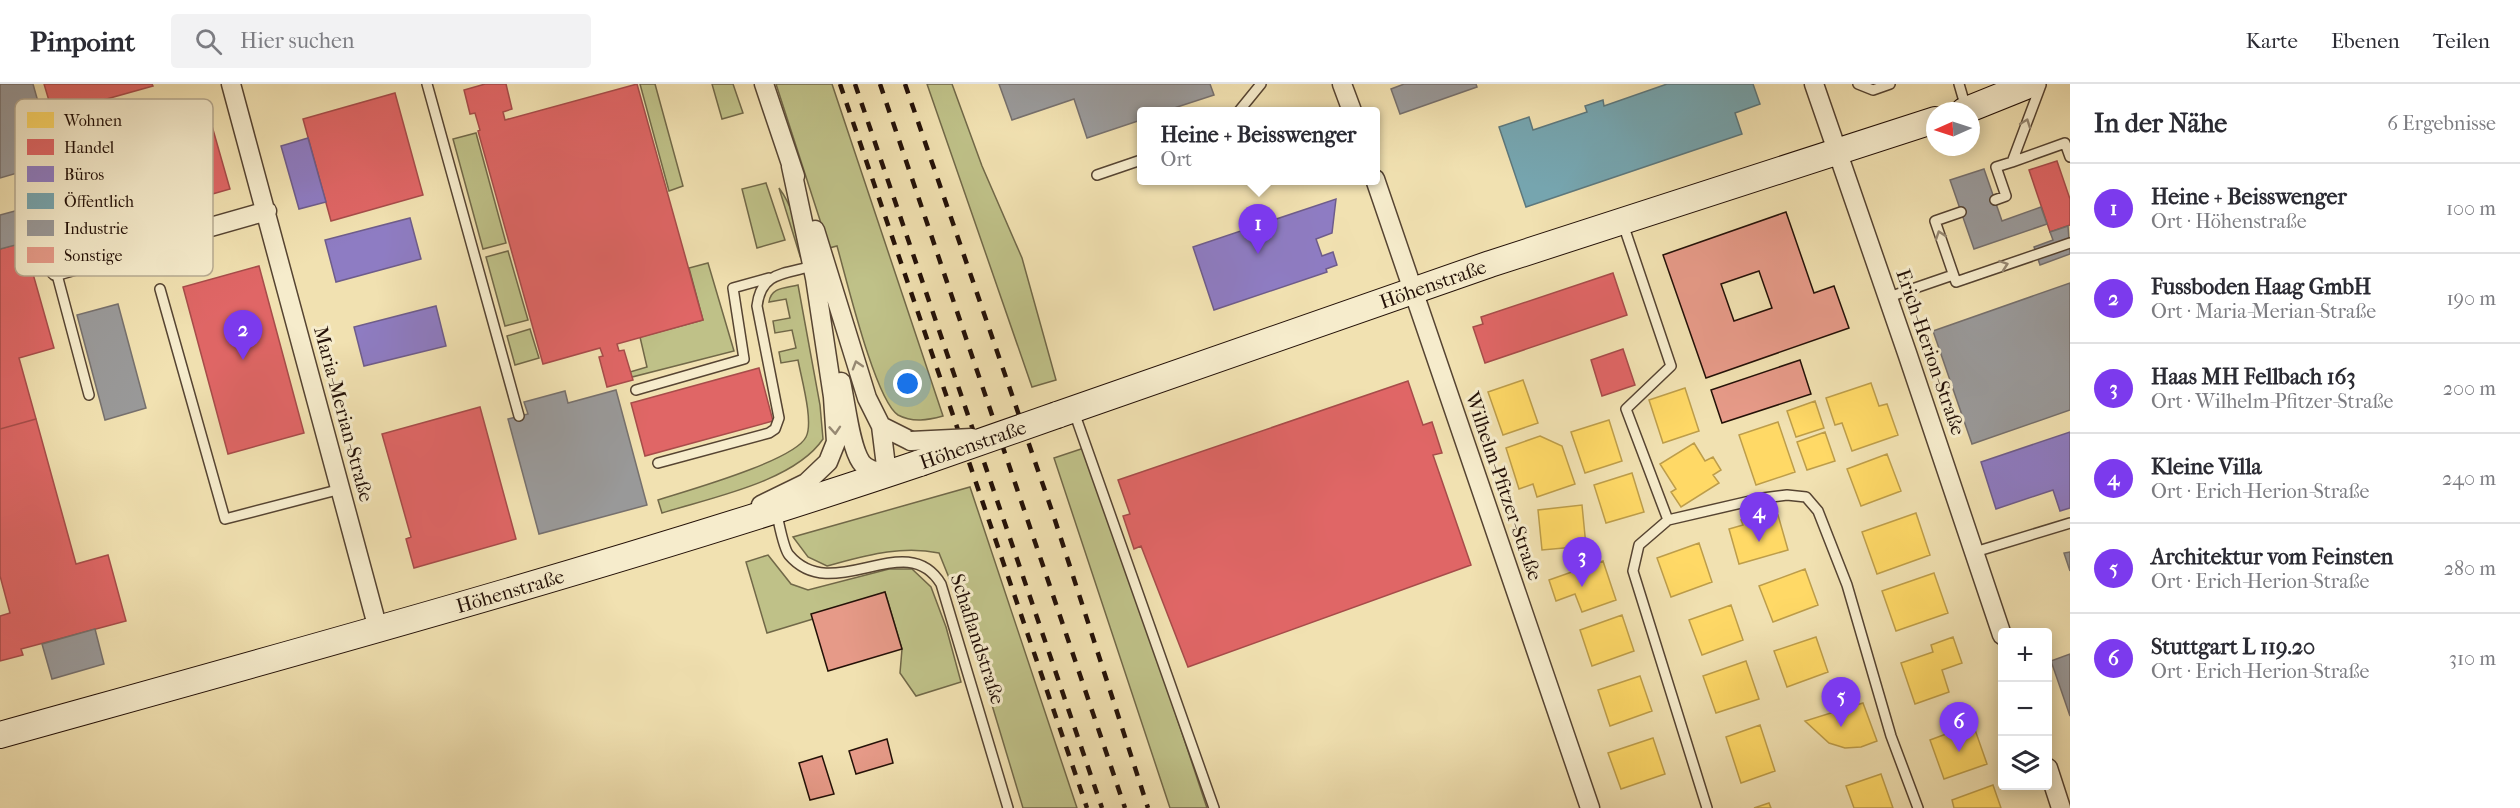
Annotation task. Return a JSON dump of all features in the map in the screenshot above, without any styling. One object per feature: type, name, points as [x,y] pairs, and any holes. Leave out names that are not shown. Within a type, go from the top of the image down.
[{"type":"main road","points":[[1980,105],[2031,84]]},
{"type":"main road","name":"Höhenstraße","points":[[0,735],[378,629],[776,511],[887,474],[916,452],[995,437],[1413,290],[1622,220],[1926,123]]},
{"type":"street","name":"Maria-Merian-Straße","points":[[231,84],[378,629]]},
{"type":"street","points":[[764,84],[791,166],[818,236],[867,398],[881,426],[887,474],[875,472],[862,464],[855,449],[791,166]]},
{"type":"street","points":[[1342,84],[1351,107]]},
{"type":"street","name":"Erich-Herion-Straße","points":[[1814,84],[1889,297],[2000,628]]},
{"type":"street","name":"Wilhelm-Pfitzer-Straße","points":[[1377,185],[1590,808]]},
{"type":"street","points":[[213,226],[267,211]]},
{"type":"street","points":[[711,530],[806,483],[828,462],[836,442],[833,397],[814,272]]},
{"type":"street","points":[[881,426],[916,452]]},
{"type":"street","points":[[2052,778],[2063,804]]},
{"type":"lane","points":[[428,84],[519,416]]},
{"type":"lane","points":[[1242,107],[1261,84]]},
{"type":"lane","points":[[1858,84],[1873,90],[1890,84]]},
{"type":"lane","points":[[1959,84],[1963,102]]},
{"type":"lane","points":[[2012,162],[2041,84]]},
{"type":"lane","points":[[1995,200],[2006,196],[1996,167],[2066,143],[2070,157]]},
{"type":"lane","points":[[1097,176],[1137,161]]},
{"type":"lane","points":[[1961,212],[1935,221],[1956,282],[2070,243]]},
{"type":"lane","points":[[1622,220],[1671,366],[1626,410],[1668,520]]},
{"type":"lane","points":[[636,390],[744,359],[733,288],[769,278],[814,272]]},
{"type":"lane","points":[[1889,297],[1953,275]]},
{"type":"lane","points":[[57,276],[89,395]]},
{"type":"lane","points":[[658,463],[769,433],[775,429],[779,418],[757,306],[759,290],[769,278]]},
{"type":"lane","points":[[160,289],[225,519],[341,489]]},
{"type":"lane","points":[[1065,412],[1214,808]]},
{"type":"lane","points":[[1707,808],[1633,571],[1639,545],[1668,520],[1763,498],[1787,495],[1806,497],[1818,511],[1847,585],[1891,736],[1918,808]]},
{"type":"lane","name":"Schaflandstraße","points":[[776,511],[788,554],[807,570],[830,575],[906,561],[921,564],[934,573],[941,584],[1008,808]]},
{"type":"lane","points":[[1975,552],[2070,523]]},
{"type":"green space","points":[[640,84],[655,84],[683,186],[669,191]]},
{"type":"green space","points":[[712,84],[733,84],[743,113],[722,119]]},
{"type":"green space","points":[[776,84],[832,84],[943,416],[926,420],[904,418],[889,405],[880,387],[862,336],[837,246],[829,248]]},
{"type":"green space","points":[[927,84],[952,84],[982,166],[1022,258],[1056,380],[1032,387]]},
{"type":"green space","points":[[476,133],[506,243],[483,249],[453,139]]},
{"type":"green space","points":[[766,183],[785,240],[757,248],[742,189]]},
{"type":"green space","points":[[779,188],[794,219],[802,253],[800,256]]},
{"type":"green space","points":[[508,251],[528,320],[505,326],[486,257]]},
{"type":"green space","points":[[708,263],[734,351],[632,377],[630,372],[647,367],[640,337],[703,320],[689,268]]},
{"type":"green space","points":[[798,285],[820,405],[823,439],[810,454],[792,467],[772,477],[749,487],[662,513],[658,500],[761,465],[782,456],[806,437],[808,411],[798,360],[781,363],[779,352],[796,348],[792,330],[775,333],[773,321],[790,318],[786,299],[769,302],[770,297],[776,291]]},
{"type":"green space","points":[[530,329],[539,358],[515,365],[507,336]]},
{"type":"green space","points":[[1087,447],[1207,808],[1170,808],[1054,458]]},
{"type":"green space","points":[[970,487],[1077,808],[1023,808],[992,705],[981,657],[939,553],[896,551],[869,555],[827,566],[808,557],[793,537]]},
{"type":"green space","points":[[768,555],[791,584],[808,590],[889,569],[912,569],[931,587],[946,627],[961,682],[916,696],[900,673],[902,649],[885,592],[813,619],[767,633],[746,562]]},
{"type":"building: Wohnen","points":[[1523,380],[1538,423],[1503,435],[1488,392]]},
{"type":"building: Wohnen","points":[[1871,383],[1879,406],[1887,404],[1898,435],[1852,451],[1842,423],[1835,425],[1826,398]]},
{"type":"building: Wohnen","points":[[1685,388],[1699,431],[1663,443],[1649,400]]},
{"type":"building: Wohnen","points":[[1815,401],[1824,428],[1796,437],[1787,411]]},
{"type":"building: Wohnen","points":[[1609,420],[1622,461],[1585,473],[1571,432]]},
{"type":"building: Wohnen","points":[[1778,422],[1795,472],[1756,485],[1739,435]]},
{"type":"building: Wohnen","points":[[1825,432],[1835,461],[1807,470],[1797,442]]},
{"type":"building: Wohnen","points":[[1540,436],[1562,446],[1575,484],[1537,497],[1533,484],[1519,489],[1506,448]]},
{"type":"building: Wohnen","points":[[1694,443],[1705,461],[1713,457],[1721,470],[1713,475],[1719,483],[1681,507],[1671,492],[1676,489],[1660,464]]},
{"type":"building: Wohnen","points":[[1887,454],[1901,491],[1861,506],[1847,469]]},
{"type":"building: Wohnen","points":[[1632,473],[1644,512],[1606,523],[1594,485]]},
{"type":"building: Wohnen","points":[[1582,505],[1586,546],[1542,550],[1538,510]]},
{"type":"building: Wohnen","points":[[1916,513],[1930,555],[1877,574],[1862,532]]},
{"type":"building: Wohnen","points":[[1761,514],[1763,520],[1778,515],[1788,550],[1739,564],[1729,529],[1743,525],[1741,520]]},
{"type":"building: Wohnen","points":[[1699,543],[1712,582],[1671,597],[1657,558]]},
{"type":"building: Wohnen","points":[[1603,561],[1616,600],[1582,612],[1575,594],[1556,601],[1549,580]]},
{"type":"building: Wohnen","points":[[1805,569],[1818,605],[1773,622],[1759,586]]},
{"type":"building: Wohnen","points":[[1934,573],[1948,613],[1896,631],[1882,591]]},
{"type":"building: Wohnen","points":[[1731,605],[1743,640],[1702,655],[1689,620]]},
{"type":"building: Wohnen","points":[[1622,615],[1634,651],[1592,666],[1580,630]]},
{"type":"building: Wohnen","points":[[1816,637],[1828,672],[1787,687],[1774,651]]},
{"type":"building: Wohnen","points":[[1953,637],[1962,663],[1942,670],[1949,692],[1915,704],[1901,663],[1933,652],[1931,645]]},
{"type":"building: Wohnen","points":[[1746,661],[1759,699],[1716,713],[1703,676]]},
{"type":"building: Wohnen","points":[[1640,676],[1652,711],[1610,726],[1598,690]]},
{"type":"building: Wohnen","points":[[1863,703],[1877,741],[1861,747],[1845,748],[1829,743],[1805,721]]},
{"type":"building: Wohnen","points":[[1973,724],[1987,764],[1944,779],[1930,740]]},
{"type":"building: Wohnen","points":[[1760,725],[1775,771],[1741,783],[1726,737]]},
{"type":"building: Wohnen","points":[[1653,738],[1665,774],[1621,789],[1608,753]]},
{"type":"building: Wohnen","points":[[1881,774],[1893,808],[1854,808],[1846,786]]},
{"type":"building: Wohnen","points":[[1993,785],[2001,808],[1954,808],[1952,800]]},
{"type":"building: Wohnen","points":[[1769,803],[1771,808],[1754,808]]},
{"type":"building: Handel","points":[[44,84],[152,84],[153,86],[107,99],[48,99]]},
{"type":"building: Handel","points":[[485,84],[506,84],[512,109],[503,112],[505,120],[637,84],[703,320],[617,344],[619,351],[624,350],[633,380],[607,387],[599,357],[603,356],[600,348],[543,364],[478,131],[480,130],[475,113],[470,114],[464,90]]},
{"type":"building: Handel","points":[[395,93],[423,195],[331,221],[303,119]]},
{"type":"building: Handel","points":[[213,130],[230,189],[213,194]]},
{"type":"building: Handel","points":[[2057,161],[2070,199],[2070,225],[2050,232],[2029,170]]},
{"type":"building: Handel","points":[[15,245],[15,276],[34,276],[54,348],[19,358],[36,419],[0,429],[0,249]]},
{"type":"building: Handel","points":[[259,266],[304,433],[228,454],[183,287]]},
{"type":"building: Handel","points":[[1613,273],[1627,315],[1485,363],[1473,327],[1483,324],[1481,317]]},
{"type":"building: Handel","points":[[1623,349],[1635,385],[1602,396],[1591,360]]},
{"type":"building: Handel","points":[[759,368],[773,421],[645,456],[631,403]]},
{"type":"building: Handel","points":[[1408,381],[1423,425],[1432,422],[1442,453],[1433,455],[1471,565],[1188,667],[1141,546],[1134,549],[1123,516],[1130,514],[1118,480]]},
{"type":"building: Handel","points":[[480,407],[516,539],[414,568],[406,539],[411,537],[382,434]]},
{"type":"building: Handel","points":[[36,419],[76,564],[108,555],[126,621],[21,649],[23,655],[0,661],[0,616],[10,613],[0,576],[0,429]]},
{"type":"building: Büros","points":[[308,138],[326,202],[299,209],[281,146]]},
{"type":"building: Büros","points":[[1336,199],[1332,233],[1316,239],[1322,256],[1333,252],[1337,265],[1326,269],[1327,272],[1214,310],[1193,247]]},
{"type":"building: Büros","points":[[410,218],[421,259],[336,282],[325,240]]},
{"type":"building: Büros","points":[[436,306],[446,346],[364,366],[354,327]]},
{"type":"building: Büros","points":[[2070,432],[2070,508],[2060,511],[2053,490],[1996,509],[1981,462]]},
{"type":"building: Öffentlich","points":[[1667,84],[1753,84],[1760,104],[1735,113],[1742,134],[1526,207],[1499,127],[1529,117],[1533,130],[1587,112],[1585,106],[1603,100],[1604,106]]},
{"type":"building: Industrie","points":[[0,84],[33,84],[37,99],[15,99],[15,174],[0,178]]},
{"type":"building: Industrie","points":[[999,84],[1210,84],[1214,95],[1177,107],[1137,107],[1137,121],[1087,138],[1074,99],[1012,120]]},
{"type":"building: Industrie","points":[[1404,84],[1476,84],[1477,87],[1400,114],[1391,89]]},
{"type":"building: Industrie","points":[[1984,169],[2002,221],[2041,207],[2047,224],[1974,249],[1950,180]]},
{"type":"building: Industrie","points":[[15,211],[15,245],[0,249],[0,215]]},
{"type":"building: Industrie","points":[[2068,226],[2070,254],[2040,265],[2034,247],[2053,240],[2050,232]]},
{"type":"building: Industrie","points":[[2070,283],[2070,410],[1972,444],[1933,331]]},
{"type":"building: Industrie","points":[[118,304],[146,408],[105,420],[77,315]]},
{"type":"building: Industrie","points":[[616,390],[647,505],[539,534],[508,419],[528,414],[524,402],[565,391],[568,403]]},
{"type":"building: Industrie","points":[[2070,552],[2070,571],[2064,553]]},
{"type":"building: Industrie","points":[[95,629],[104,664],[52,679],[42,644]]},
{"type":"building: Industrie","points":[[2070,654],[2070,716],[2052,664],[2052,661]]},
{"type":"building: Sonstige","points":[[1786,212],[1814,293],[1834,286],[1849,328],[1706,378],[1663,255]],"holes":[[[1759,271],[1772,308],[1734,321],[1721,284]]]},
{"type":"building: Sonstige","points":[[1800,360],[1811,394],[1722,423],[1711,390]]},
{"type":"building: Sonstige","points":[[885,592],[902,649],[828,671],[811,614]]},
{"type":"building: Sonstige","points":[[887,739],[893,763],[856,774],[849,751]]},
{"type":"building: Sonstige","points":[[822,756],[834,794],[810,800],[799,763]]},
{"type":"railway","points":[[840,84],[1087,808]]},
{"type":"railway","points":[[855,84],[1102,808]]},
{"type":"railway","points":[[880,84],[1125,808]]},
{"type":"railway","points":[[905,84],[1053,514],[1148,808]]},
{"type":"place","name":"Heine + Beisswenger","points":[[1258,254]]},
{"type":"place","name":"Fussboden Haag GmbH","points":[[243,360]]},
{"type":"place","name":"Kleine Villa","points":[[1759,542]]},
{"type":"place","name":"Haas MH Fellbach 163","points":[[1582,587]]},
{"type":"place","name":"Architektur vom Feinsten","points":[[1841,727]]},
{"type":"place","name":"Stuttgart L 119.20","points":[[1959,752]]}]
